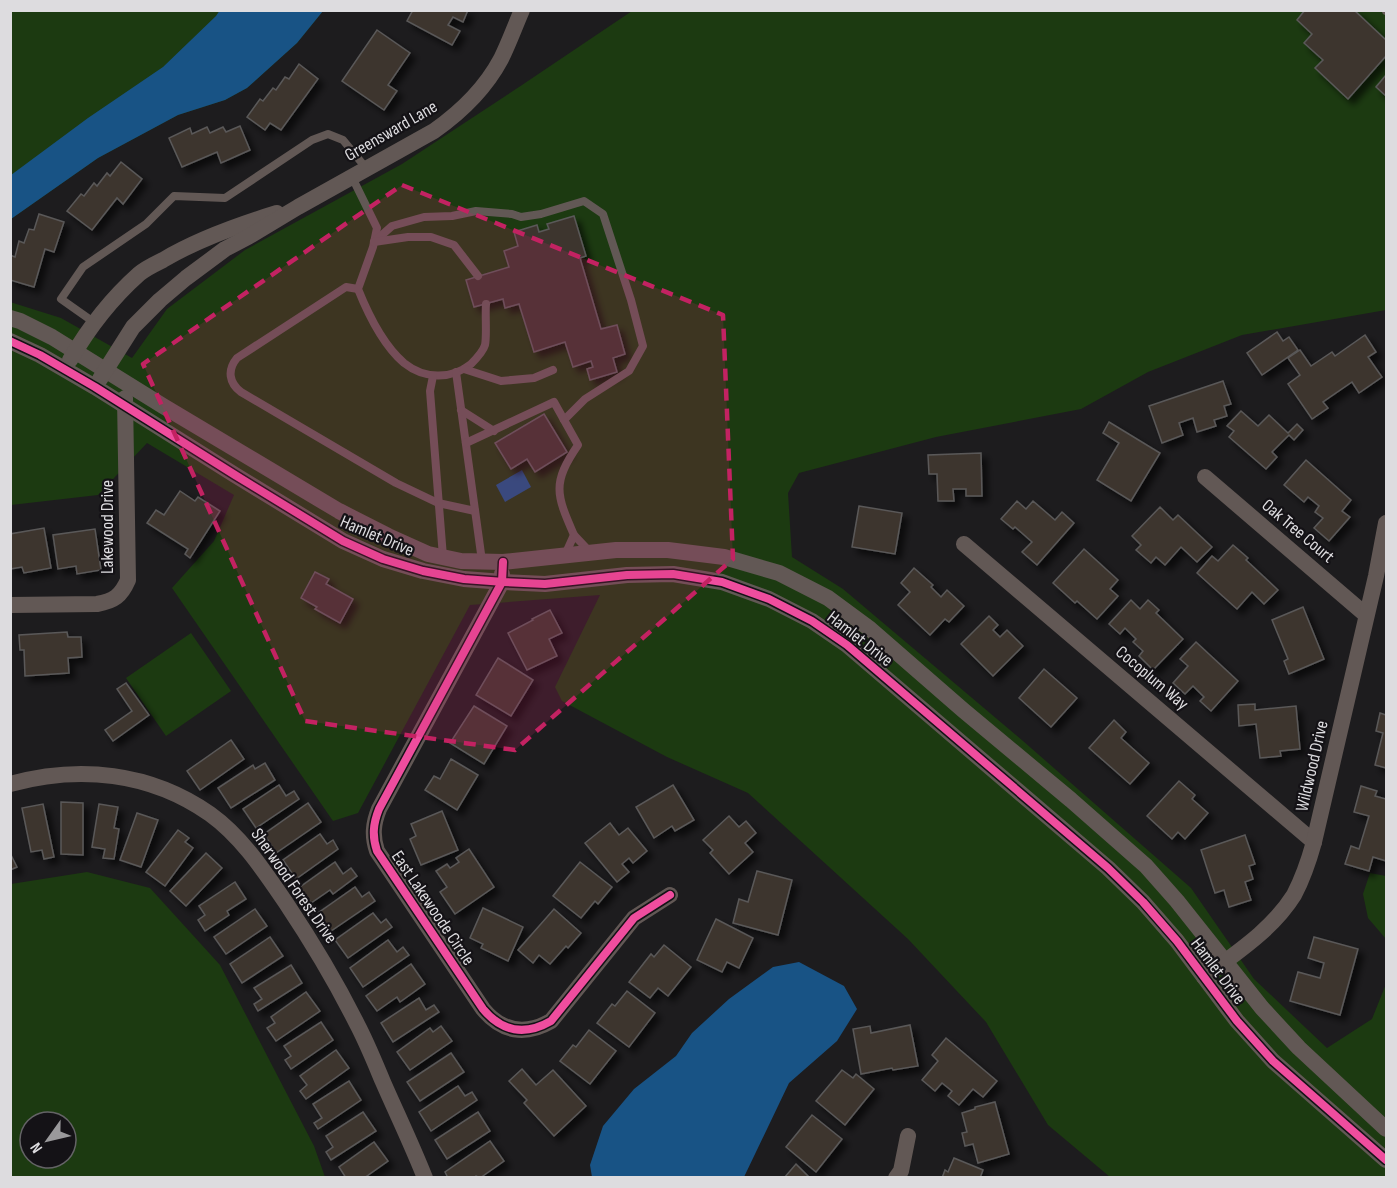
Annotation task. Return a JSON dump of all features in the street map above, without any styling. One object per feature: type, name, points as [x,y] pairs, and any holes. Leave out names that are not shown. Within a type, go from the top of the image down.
[{"type":"street","name":"Greensward Lane","points":[[94,387],[132,327],[169,293],[225,249],[434,131],[454,117],[488,80],[501,59],[522,10]]},
{"type":"street","name":"Greensward Lane","points":[[64,369],[95,323],[118,295],[141,273],[175,253],[244,223],[298,207]]},
{"type":"street","name":"Hamlet Drive","points":[[10,318],[52,337],[339,511],[428,554],[461,561],[503,562],[616,550],[669,550],[724,557],[779,573],[828,598],[870,629],[1146,866],[1177,901],[1262,1008],[1299,1048],[1386,1129]]},
{"type":"street","name":"Hamlet Drive","points":[[10,341],[40,355],[124,405],[343,541],[383,559],[423,571],[464,579],[502,582],[545,584],[627,575],[673,574],[722,582],[769,599],[812,621],[847,645],[1108,868],[1177,941],[1237,1021],[1273,1061],[1386,1160]]},
{"type":"street","name":"Lakewood Drive","points":[[10,605],[97,604],[117,597],[124,590],[128,580],[125,382]]},
{"type":"street","name":"Oak Tree Court","points":[[1205,477],[1366,615]]},
{"type":"street","name":"Wildwood Drive","points":[[1204,978],[1263,931],[1281,913],[1306,870],[1376,576],[1386,523]]},
{"type":"street","name":"Cocoplum Way","points":[[964,544],[1314,842]]},
{"type":"street","name":"East Lakewoode Circle","points":[[503,562],[502,582],[379,808],[373,830],[377,851],[483,1009],[499,1024],[520,1030],[542,1026],[551,1021],[634,918],[670,895]]},
{"type":"street","name":"Sherwood Forest Drive","points":[[10,784],[62,774],[85,773],[137,780],[166,790],[193,804],[234,834],[273,884],[307,934],[338,986],[425,1178]]},
{"type":"street","points":[[896,1178],[902,1171],[908,1136]]},
{"type":"lane","points":[[95,323],[61,299],[83,267],[146,224],[174,196],[225,198],[312,140],[328,134],[343,140],[359,172],[377,228],[358,289],[367,313],[391,350],[418,372],[433,376],[449,375],[460,371],[476,360],[484,346],[486,304]]},
{"type":"lane","points":[[374,242],[392,226],[424,217],[452,216],[476,211],[521,217],[541,214],[584,201],[603,214],[631,300],[642,346],[629,371],[585,399],[564,420]]},
{"type":"lane","points":[[374,242],[408,237],[431,237],[454,245],[478,276]]},
{"type":"lane","points":[[358,289],[346,287],[237,358],[230,369],[232,382],[241,392],[396,483],[438,503],[475,511]]},
{"type":"lane","points":[[460,371],[501,381],[534,378],[553,370]]},
{"type":"lane","points":[[460,371],[461,410],[482,561]]},
{"type":"lane","points":[[433,376],[430,391],[443,557]]},
{"type":"lane","points":[[466,443],[554,402],[578,445],[563,471],[558,487],[560,501],[574,535],[590,552]]},
{"type":"lane","points":[[461,410],[494,431]]},
{"type":"lane","points":[[565,555],[574,535]]},
{"type":"highlighted area","points":[[402,185],[723,315],[733,559],[515,750],[305,721],[143,364]]},
{"type":"green space","points":[[11,11],[323,11],[297,43],[247,88],[225,100],[178,115],[98,158],[11,219]]},
{"type":"green space","points":[[632,11],[1386,11],[1386,310],[1242,335],[1148,372],[1081,409],[936,437],[799,473],[788,493],[792,557],[843,589],[1023,741],[1191,888],[1254,979],[1327,1048],[1372,1019],[1386,984],[1386,1177],[1110,1177],[1048,1125],[986,1022],[908,939],[748,793],[667,757],[562,701],[555,687],[600,595],[470,605],[358,813],[333,821],[172,588],[214,541],[234,495],[147,443],[98,495],[11,505],[10,302],[61,318],[132,358],[167,309],[245,250],[402,164]]},
{"type":"green space","points":[[191,633],[231,691],[166,736],[126,678]]},
{"type":"green space","points":[[87,872],[150,888],[220,965],[314,1146],[325,1177],[11,1177],[11,884]]},
{"type":"green space","points":[[1370,873],[1386,876],[1386,939],[1368,918],[1363,894]]},
{"type":"water","points":[[220,10],[323,11],[297,43],[247,88],[225,100],[178,115],[98,158],[11,219],[11,175],[88,118],[163,67]]},
{"type":"water","points":[[522,470],[531,487],[505,502],[496,485]]},
{"type":"water","points":[[799,962],[844,986],[857,1009],[837,1041],[789,1083],[744,1177],[592,1177],[590,1165],[603,1126],[634,1089],[676,1056],[692,1033],[729,999],[773,967]]},
{"type":"building","points":[[413,10],[468,10],[463,22],[453,17],[448,25],[460,31],[452,45],[407,21]]},
{"type":"building","points":[[1305,10],[1354,10],[1386,40],[1386,56],[1348,99],[1315,68],[1323,60],[1304,43],[1312,34],[1297,20]]},
{"type":"building","points":[[377,30],[410,53],[388,85],[397,91],[384,110],[342,81]]},
{"type":"building","points":[[299,64],[318,79],[281,130],[270,123],[265,130],[247,117],[260,99],[263,101],[273,88],[276,90],[285,77],[289,79]]},
{"type":"building","points":[[1386,75],[1386,96],[1376,87]]},
{"type":"building","points":[[240,126],[250,150],[221,163],[217,152],[182,167],[169,138],[190,128],[192,134],[207,127],[210,133],[223,127],[226,132]]},
{"type":"building","points":[[121,162],[142,179],[123,204],[117,198],[92,230],[67,211],[81,194],[84,196],[94,183],[97,186],[107,173],[110,176]]},
{"type":"building","points":[[39,214],[64,222],[54,252],[45,249],[34,287],[10,280],[10,255],[15,257],[19,241],[24,243],[29,229],[34,230]]},
{"type":"building","points":[[574,216],[586,256],[580,258],[601,329],[617,325],[625,354],[613,358],[617,372],[590,380],[587,369],[593,367],[591,361],[573,367],[565,342],[534,352],[519,304],[505,308],[503,299],[474,307],[466,280],[509,267],[504,251],[518,246],[514,232],[537,225],[539,232],[549,229],[547,224]]},
{"type":"building","points":[[1277,332],[1283,341],[1289,337],[1298,350],[1262,375],[1247,353]]},
{"type":"building","points":[[1365,335],[1376,352],[1368,357],[1382,377],[1359,393],[1352,382],[1323,402],[1328,408],[1312,419],[1288,384],[1300,375],[1288,358],[1300,350],[1311,366],[1332,352],[1335,356]]},
{"type":"building","points":[[1223,381],[1231,404],[1224,406],[1227,416],[1214,420],[1216,426],[1197,432],[1193,418],[1179,423],[1183,435],[1162,443],[1149,406]]},
{"type":"building","points":[[1241,411],[1258,426],[1269,415],[1288,433],[1297,424],[1303,430],[1294,440],[1289,435],[1272,452],[1277,457],[1266,469],[1229,437],[1234,431],[1227,426]]},
{"type":"building","points":[[544,414],[567,452],[535,472],[527,459],[511,469],[495,443]]},
{"type":"building","points":[[1109,422],[1160,453],[1131,501],[1097,480],[1119,443],[1103,433]]},
{"type":"building","points":[[981,453],[982,496],[966,496],[966,489],[953,489],[954,501],[938,501],[937,474],[929,474],[928,455]]},
{"type":"building","points":[[1306,460],[1351,500],[1342,511],[1350,517],[1329,541],[1314,528],[1323,518],[1315,512],[1319,506],[1308,497],[1304,502],[1284,485]]},
{"type":"building","points":[[180,491],[195,501],[198,497],[220,511],[190,558],[185,554],[188,549],[147,523],[156,510],[164,515]]},
{"type":"building","points":[[1017,501],[1026,509],[1033,501],[1055,520],[1062,512],[1074,523],[1037,565],[1022,552],[1032,542],[1015,527],[1013,529],[1001,519]]},
{"type":"building","points":[[859,506],[902,513],[895,554],[852,547]]},
{"type":"building","points":[[1160,507],[1173,520],[1178,515],[1212,547],[1197,562],[1181,547],[1165,565],[1156,557],[1151,563],[1136,550],[1141,545],[1132,536]]},
{"type":"building","points":[[44,528],[51,568],[24,573],[22,567],[10,569],[10,534]]},
{"type":"building","points":[[95,529],[101,570],[77,574],[76,566],[58,569],[53,535]]},
{"type":"building","points":[[1233,545],[1278,590],[1264,604],[1252,592],[1237,609],[1197,573],[1212,556],[1218,561]]},
{"type":"building","points":[[1084,549],[1118,580],[1110,589],[1118,596],[1097,619],[1053,583]]},
{"type":"building","points":[[914,568],[933,585],[931,587],[941,597],[947,590],[964,606],[949,622],[945,619],[930,635],[898,605],[910,592],[901,583]]},
{"type":"building","points":[[315,572],[329,579],[326,584],[353,599],[340,623],[301,598]]},
{"type":"building","points":[[1131,600],[1140,609],[1148,600],[1159,610],[1156,613],[1183,639],[1153,670],[1139,656],[1143,651],[1133,642],[1136,639],[1125,628],[1120,634],[1109,624]]},
{"type":"building","points":[[1303,607],[1324,659],[1289,674],[1284,661],[1288,659],[1272,620]]},
{"type":"building","points":[[550,610],[562,633],[549,639],[557,656],[527,670],[508,633]]},
{"type":"building","points":[[989,616],[998,625],[993,630],[1000,637],[1007,630],[1023,646],[993,676],[961,644]]},
{"type":"building","points":[[67,632],[68,637],[81,637],[82,657],[68,658],[69,673],[25,676],[24,650],[20,650],[19,635]]},
{"type":"building","points":[[1196,642],[1238,681],[1211,711],[1200,701],[1204,697],[1193,686],[1185,694],[1173,683],[1188,666],[1180,659]]},
{"type":"building","points":[[498,658],[533,680],[511,716],[476,695]]},
{"type":"building","points":[[1044,669],[1077,698],[1051,727],[1019,698]]},
{"type":"building","points":[[126,683],[149,715],[113,741],[105,730],[132,711],[117,689]]},
{"type":"building","points":[[1255,704],[1255,710],[1296,706],[1300,749],[1280,751],[1281,756],[1260,758],[1256,724],[1239,726],[1238,705]]},
{"type":"building","points":[[474,706],[507,726],[484,764],[450,743]]},
{"type":"building","points":[[1380,713],[1386,715],[1386,768],[1375,765],[1383,733],[1376,731]]},
{"type":"building","points":[[1114,720],[1126,732],[1121,738],[1149,763],[1130,784],[1089,748]]},
{"type":"building","points":[[231,740],[244,759],[200,790],[187,771]]},
{"type":"building","points":[[451,759],[478,775],[457,810],[425,790],[434,776],[440,779]]},
{"type":"building","points":[[265,763],[275,780],[231,808],[218,788],[253,765],[255,769]]},
{"type":"building","points":[[1179,781],[1195,795],[1192,799],[1208,813],[1185,839],[1178,832],[1172,839],[1147,816]]},
{"type":"building","points":[[279,785],[286,796],[294,791],[299,799],[256,828],[243,809]]},
{"type":"building","points":[[673,785],[694,820],[675,831],[672,826],[654,838],[636,807]]},
{"type":"building","points":[[1361,786],[1377,791],[1375,796],[1386,799],[1386,861],[1373,857],[1369,871],[1345,864],[1351,846],[1359,849],[1369,816],[1354,812]]},
{"type":"building","points":[[61,802],[83,803],[83,855],[61,854]]},
{"type":"building","points":[[308,803],[321,822],[276,853],[264,834]]},
{"type":"building","points":[[43,804],[54,857],[44,859],[42,850],[31,852],[22,808]]},
{"type":"building","points":[[99,804],[118,807],[114,828],[119,829],[114,859],[103,858],[105,849],[92,847]]},
{"type":"building","points":[[442,811],[458,850],[421,865],[410,839],[416,836],[411,824]]},
{"type":"building","points":[[137,813],[158,820],[141,867],[120,860]]},
{"type":"building","points":[[729,816],[739,827],[746,821],[756,833],[745,843],[753,852],[729,874],[710,853],[713,850],[703,840]]},
{"type":"building","points":[[610,823],[619,835],[628,828],[647,851],[633,863],[629,858],[622,864],[629,872],[617,882],[585,843]]},
{"type":"building","points":[[178,830],[189,838],[185,842],[193,848],[165,886],[146,872]]},
{"type":"building","points":[[320,834],[327,844],[333,840],[338,849],[296,879],[283,860]]},
{"type":"building","points":[[1245,835],[1255,864],[1249,866],[1253,879],[1245,882],[1251,900],[1229,907],[1224,890],[1215,893],[1201,850]]},
{"type":"building","points":[[469,849],[494,887],[455,914],[440,892],[447,887],[436,871],[447,864],[450,868],[459,862],[456,858]]},
{"type":"building","points":[[10,853],[17,867],[10,870]]},
{"type":"building","points":[[206,853],[222,868],[186,906],[170,891]]},
{"type":"building","points":[[335,862],[343,874],[351,868],[357,876],[333,894],[330,890],[311,903],[300,887]]},
{"type":"building","points":[[580,862],[612,887],[598,904],[595,901],[581,918],[553,896]]},
{"type":"building","points":[[757,871],[792,880],[778,935],[733,923],[739,899],[748,902]]},
{"type":"building","points":[[235,882],[246,899],[227,911],[229,915],[205,931],[198,920],[205,915],[199,906]]},
{"type":"building","points":[[355,887],[362,897],[369,892],[375,901],[331,931],[318,913]]},
{"type":"building","points":[[483,908],[523,927],[508,961],[481,948],[483,944],[470,938]]},
{"type":"building","points":[[255,909],[267,926],[226,954],[214,937]]},
{"type":"building","points":[[554,909],[581,933],[550,964],[539,955],[533,963],[518,950]]},
{"type":"building","points":[[373,913],[381,923],[386,919],[392,927],[348,958],[335,940]]},
{"type":"building","points":[[716,919],[753,938],[739,968],[727,962],[722,972],[697,960]]},
{"type":"building","points":[[270,937],[283,956],[242,983],[230,964]]},
{"type":"building","points":[[1314,937],[1358,949],[1340,1015],[1290,1001],[1298,972],[1320,978],[1324,963],[1308,958]]},
{"type":"building","points":[[388,940],[397,952],[403,947],[409,955],[363,987],[350,968]]},
{"type":"building","points":[[664,945],[691,967],[668,996],[658,988],[650,998],[629,982],[651,954],[654,957]]},
{"type":"building","points":[[411,964],[425,984],[400,1002],[397,997],[377,1011],[366,996]]},
{"type":"building","points":[[291,965],[302,983],[258,1011],[254,1004],[262,999],[254,988]]},
{"type":"building","points":[[627,991],[655,1013],[629,1047],[597,1023],[612,1004],[615,1006]]},
{"type":"building","points":[[306,992],[320,1011],[276,1041],[267,1028],[275,1023],[271,1017]]},
{"type":"building","points":[[419,998],[426,1010],[434,1005],[439,1012],[393,1042],[381,1023]]},
{"type":"building","points":[[321,1022],[333,1040],[291,1069],[285,1060],[291,1056],[284,1046]]},
{"type":"building","points":[[910,1025],[918,1066],[861,1074],[853,1029],[870,1026],[871,1033]]},
{"type":"building","points":[[441,1026],[452,1041],[410,1070],[397,1052],[430,1028],[433,1032]]},
{"type":"building","points":[[589,1030],[616,1051],[590,1084],[560,1061],[573,1045],[576,1047]]},
{"type":"building","points":[[946,1038],[997,1081],[983,1097],[973,1089],[959,1105],[948,1096],[952,1091],[942,1083],[935,1091],[922,1080],[938,1061],[932,1055]]},
{"type":"building","points":[[336,1050],[349,1068],[306,1099],[300,1091],[307,1085],[300,1076]]},
{"type":"building","points":[[451,1053],[464,1072],[420,1101],[407,1082]]},
{"type":"building","points":[[522,1069],[536,1085],[553,1070],[586,1106],[554,1136],[524,1103],[527,1100],[509,1081]]},
{"type":"building","points":[[842,1070],[853,1078],[856,1074],[874,1089],[845,1125],[816,1101]]},
{"type":"building","points":[[349,1081],[361,1100],[318,1129],[314,1123],[322,1118],[313,1104]]},
{"type":"building","points":[[458,1086],[465,1096],[472,1092],[477,1100],[431,1131],[419,1112]]},
{"type":"building","points":[[995,1102],[1009,1154],[978,1163],[973,1144],[965,1146],[962,1133],[967,1132],[962,1113]]},
{"type":"building","points":[[363,1112],[376,1131],[331,1160],[326,1152],[333,1147],[326,1136]]},
{"type":"building","points":[[478,1112],[490,1131],[447,1159],[435,1140]]},
{"type":"building","points":[[812,1115],[842,1139],[816,1172],[786,1147]]},
{"type":"building","points":[[490,1141],[504,1161],[480,1178],[476,1176],[474,1178],[448,1178],[445,1172]]},
{"type":"building","points":[[374,1142],[388,1161],[364,1178],[346,1178],[339,1167]]},
{"type":"building","points":[[954,1158],[983,1170],[980,1178],[942,1178],[945,1170],[948,1172]]},
{"type":"building","points":[[796,1164],[810,1178],[784,1178]]},
{"type":"cycle path","points":[[10,341],[40,355],[95,387],[343,541],[383,559],[423,571],[464,579],[504,582],[545,584],[627,575],[673,574],[722,582],[769,599],[812,621],[847,645],[1108,868],[1143,902],[1177,941],[1237,1021],[1273,1061],[1386,1160]]},
{"type":"cycle path","points":[[503,562],[502,582],[379,809],[374,830],[377,851],[483,1009],[498,1023],[514,1029],[532,1029],[551,1021],[634,918],[670,895]]}]
